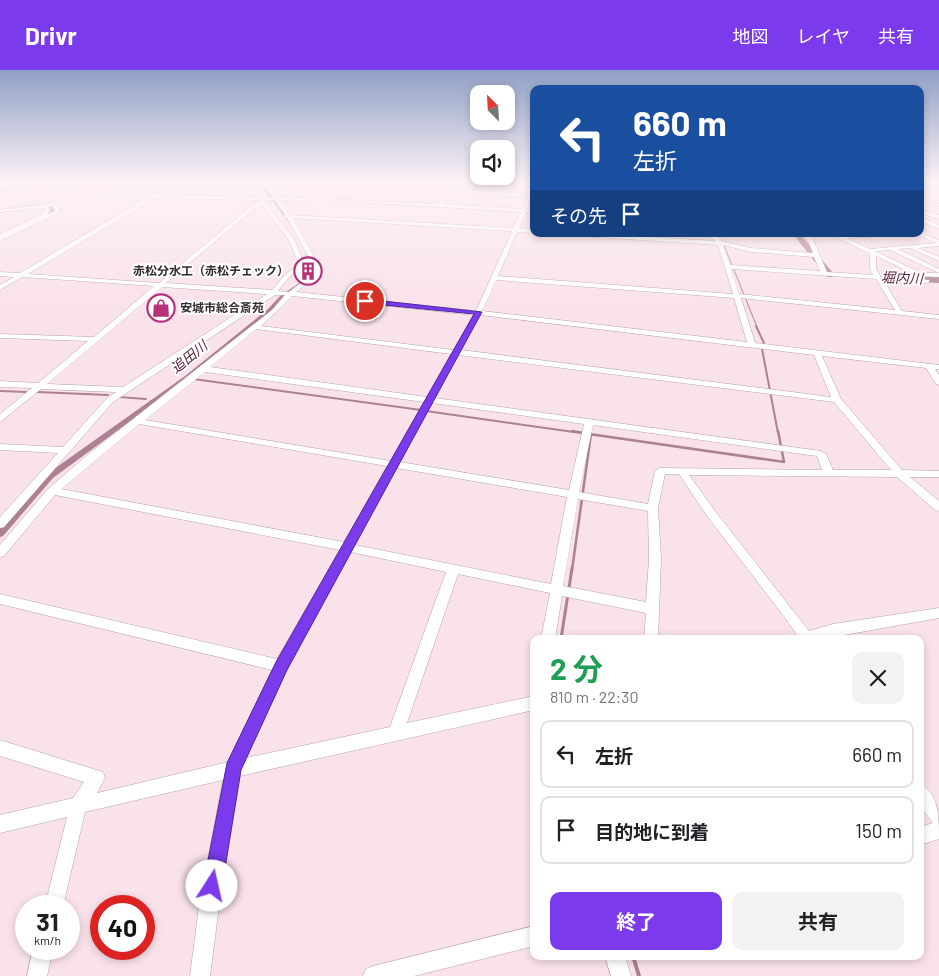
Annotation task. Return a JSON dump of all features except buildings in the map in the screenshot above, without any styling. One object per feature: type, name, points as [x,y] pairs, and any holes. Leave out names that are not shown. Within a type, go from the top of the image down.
[{"type":"street","points":[[0,236],[27,223]]},
{"type":"street","points":[[0,240],[34,223]]},
{"type":"street","points":[[0,288],[108,223]]},
{"type":"street","points":[[0,419],[42,386],[234,223]]},
{"type":"street","points":[[0,524],[110,400],[272,293],[288,275],[302,265],[291,238],[281,223]]},
{"type":"street","points":[[0,553],[52,492],[90,458],[255,327],[287,294],[316,276],[318,271],[304,238],[292,223]]},
{"type":"street","points":[[406,223],[530,231]]},
{"type":"street","points":[[200,976],[209,906],[233,769],[281,666],[478,312],[519,223]]},
{"type":"street","points":[[924,236],[939,243]]},
{"type":"street","points":[[625,237],[720,243],[751,250],[817,255]]},
{"type":"street","points":[[712,237],[720,243],[752,345]]},
{"type":"street","points":[[809,237],[824,273]]},
{"type":"street","points":[[842,238],[852,237]]},
{"type":"street","points":[[842,238],[920,275],[939,275]]},
{"type":"street","points":[[871,251],[939,243]]},
{"type":"street","points":[[929,245],[939,249]]},
{"type":"street","points":[[910,247],[939,259]]},
{"type":"street","points":[[891,248],[939,270]]},
{"type":"street","points":[[871,251],[873,269],[900,313]]},
{"type":"street","points":[[727,267],[939,281]]},
{"type":"street","points":[[0,274],[287,294],[478,312],[939,367]]},
{"type":"street","points":[[494,278],[736,296],[939,317]]},
{"type":"street","points":[[255,327],[837,400]]},
{"type":"street","points":[[0,336],[96,339]]},
{"type":"street","points":[[817,353],[837,400],[900,474],[939,507]]},
{"type":"street","points":[[929,366],[939,382]]},
{"type":"street","points":[[203,369],[590,424],[821,454],[829,473]]},
{"type":"street","points":[[0,384],[124,390]]},
{"type":"street","points":[[137,421],[653,508]]},
{"type":"street","points":[[549,635],[573,494],[590,424]]},
{"type":"street","points":[[0,447],[65,450]]},
{"type":"street","points":[[651,635],[655,559],[653,508],[660,471],[939,474]]},
{"type":"street","points":[[682,471],[703,504],[742,550],[802,635]]},
{"type":"street","points":[[52,492],[346,547],[653,609]]},
{"type":"street","points":[[396,733],[453,570]]},
{"type":"street","points":[[0,598],[281,666]]},
{"type":"street","points":[[820,635],[939,613]]},
{"type":"street","points":[[0,824],[233,769],[530,704]]},
{"type":"street","points":[[0,748],[97,778],[78,806],[57,895]]},
{"type":"street","points":[[924,797],[939,817]]},
{"type":"street","points":[[924,835],[939,830]]},
{"type":"street","points":[[372,976],[530,937]]},
{"type":"street","points":[[37,976],[41,960]]},
{"type":"street","points":[[616,960],[621,976]]},
{"type":"waterway","points":[[0,238],[32,223]]},
{"type":"waterway","name":"追田川","points":[[291,223],[295,229]]},
{"type":"waterway","name":"堀内川","points":[[798,237],[830,275]]},
{"type":"waterway","points":[[724,245],[757,327]]},
{"type":"waterway","name":"追田川","points":[[0,534],[50,476],[187,377],[270,310],[282,297],[313,276],[315,271],[308,254]]},
{"type":"waterway","name":"堀内川","points":[[902,279],[939,280]]},
{"type":"waterway","points":[[756,326],[764,343],[762,349],[778,433]]},
{"type":"waterway","points":[[193,379],[421,410]]},
{"type":"waterway","points":[[0,391],[26,392]]},
{"type":"waterway","points":[[37,392],[108,395]]},
{"type":"waterway","points":[[119,397],[146,399]]},
{"type":"waterway","points":[[426,411],[581,433]]},
{"type":"waterway","points":[[572,431],[584,433]]},
{"type":"waterway","points":[[591,434],[784,462],[778,431]]},
{"type":"waterway","points":[[572,570],[591,434]]},
{"type":"waterway","points":[[569,588],[572,568]]},
{"type":"waterway","points":[[562,635],[568,594]]},
{"type":"waterway","points":[[634,960],[639,976]]},
{"type":"place","name":"赤松分水工（赤松チェック）","points":[[308,271]]},
{"type":"place","name":"安城市総合斎苑","points":[[161,308]]},
{"type":"route","points":[[212,886],[233,769],[281,666],[478,312],[365,301]]}]
